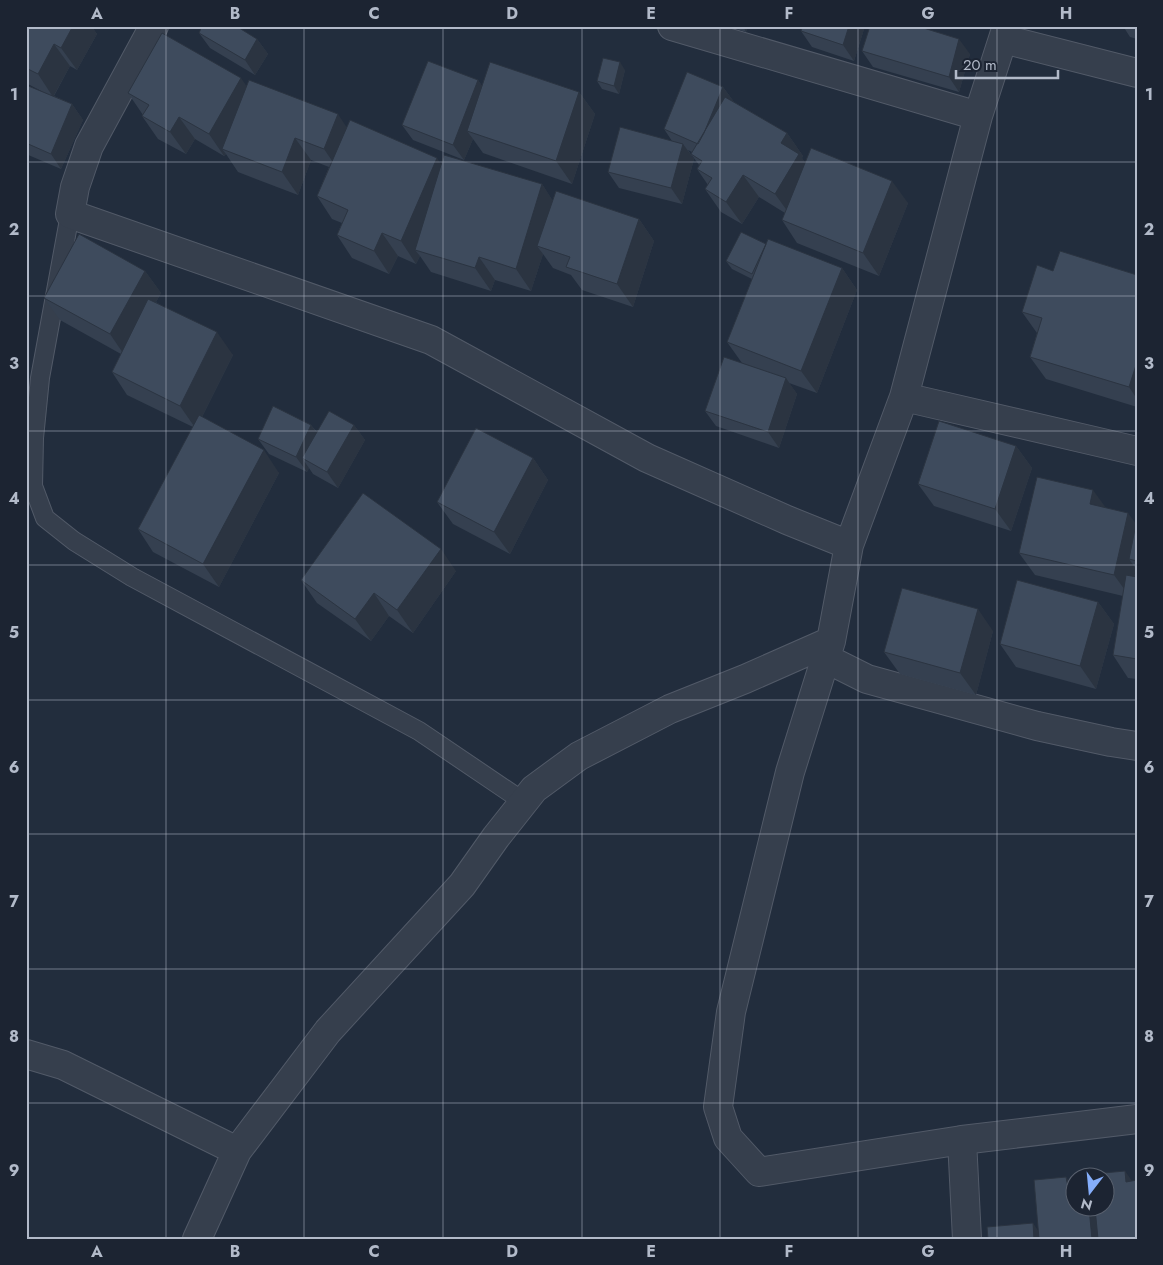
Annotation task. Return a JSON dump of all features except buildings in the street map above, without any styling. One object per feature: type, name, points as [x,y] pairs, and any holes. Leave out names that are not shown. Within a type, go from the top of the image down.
[{"type":"street","points":[[154,26],[88,146],[75,187],[70,214],[432,340],[647,458],[787,520],[849,545]]},
{"type":"street","points":[[672,26],[978,116]]},
{"type":"street","points":[[1137,73],[1005,33],[978,116],[904,397],[849,545],[828,649],[790,772],[731,1012],[718,1107],[728,1138],[759,1172],[962,1140],[1137,1119]]},
{"type":"street","points":[[904,397],[1137,451]]},
{"type":"street","points":[[197,1239],[237,1151],[328,1031],[462,885],[496,836],[534,789],[579,756],[670,709],[828,649]]},
{"type":"street","points":[[828,649],[867,679],[1037,726],[1137,746]]},
{"type":"street","points":[[26,1054],[63,1064],[237,1151]]},
{"type":"street","points":[[962,1140],[968,1239]]},
{"type":"lane","points":[[70,214],[40,378],[34,438],[33,486],[45,518],[74,541],[132,577],[420,731],[524,802]]}]
